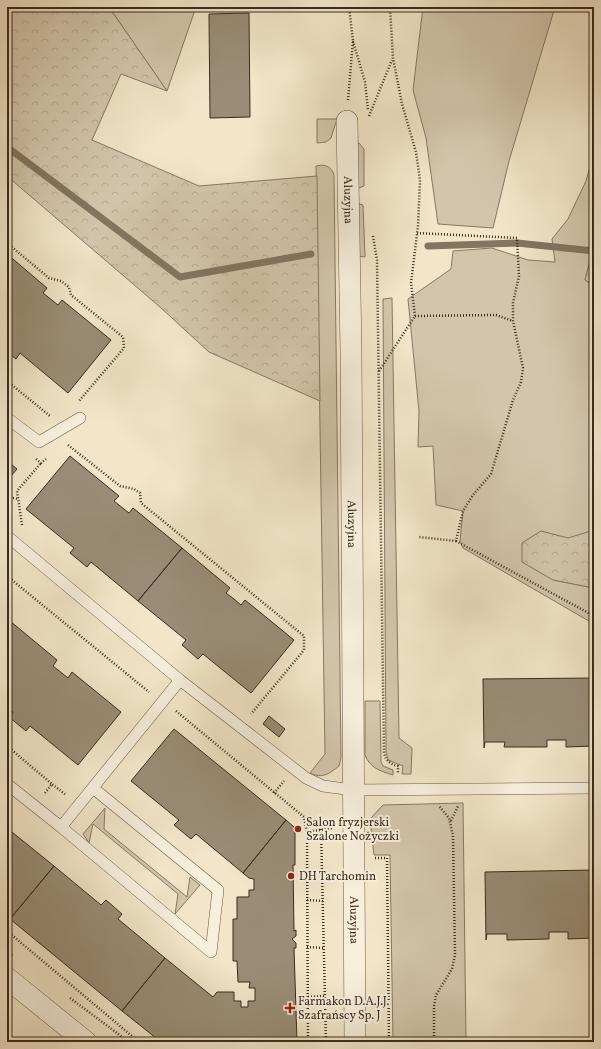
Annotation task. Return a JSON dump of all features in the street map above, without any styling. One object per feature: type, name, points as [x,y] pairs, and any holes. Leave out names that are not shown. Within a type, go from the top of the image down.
[{"type":"street","name":"Aluzyjna","points":[[347,121],[351,352],[355,1042]]},
{"type":"street","points":[[7,978],[86,1042]]},
{"type":"lane","points":[[7,418],[38,442],[80,418]]},
{"type":"lane","points":[[7,536],[180,680],[306,778],[323,786],[353,790],[594,788]]},
{"type":"lane","points":[[61,827],[180,680]]},
{"type":"lane","points":[[7,784],[211,952],[218,890],[93,788]]},
{"type":"path","points":[[349,7],[353,41],[365,82],[368,119],[392,58]]},
{"type":"path","points":[[379,371],[415,316],[411,283],[417,234],[420,180],[417,159],[402,104],[392,58],[390,7]]},
{"type":"path","points":[[347,121],[353,41]]},
{"type":"path","points":[[371,231],[377,260],[384,753],[385,759],[391,764],[398,766],[398,778]]},
{"type":"path","points":[[417,234],[517,238],[519,276],[513,303],[513,321],[523,368],[521,382],[513,400],[490,474],[463,510],[456,541]]},
{"type":"path","points":[[7,243],[49,278],[61,281],[68,287],[71,295],[123,337],[124,348],[80,400],[74,405]]},
{"type":"path","points":[[415,316],[496,315],[513,321]]},
{"type":"path","points":[[7,381],[64,428],[67,444],[120,486],[134,489],[140,493],[141,503],[304,636],[304,650],[249,717]]},
{"type":"path","points":[[62,448],[67,444]]},
{"type":"path","points":[[23,531],[17,491],[41,463],[51,455]]},
{"type":"path","points":[[35,458],[41,463]]},
{"type":"path","points":[[7,497],[18,499]]},
{"type":"path","points":[[419,537],[456,541],[594,616]]},
{"type":"path","points":[[170,713],[174,710]]},
{"type":"path","points":[[7,746],[52,784]]},
{"type":"path","points":[[274,793],[285,779],[288,764]]},
{"type":"path","points":[[434,1042],[434,1006],[436,995],[452,969],[455,955],[454,875],[451,825],[452,816],[459,804]]},
{"type":"path","points":[[438,805],[446,814],[451,825]]},
{"type":"path","points":[[321,828],[326,1042]]},
{"type":"path","points":[[308,1042],[307,832],[321,828],[335,828]]},
{"type":"path","points":[[369,858],[387,858],[389,1042]]},
{"type":"path","points":[[307,900],[323,901]]},
{"type":"path","points":[[7,931],[139,1042]]},
{"type":"path","points":[[307,947],[324,948]]},
{"type":"path","points":[[308,997],[325,996]]},
{"type":"green space","points":[[7,7],[109,7],[167,91],[121,74],[92,140],[199,186],[317,176],[320,401],[209,352],[160,307],[7,176]]},
{"type":"green space","points":[[109,7],[196,7],[167,91]]},
{"type":"green space","points":[[423,7],[555,7],[509,161],[493,228],[438,224],[426,138],[413,90]]},
{"type":"green space","points":[[317,119],[337,119],[331,138],[326,142],[317,143]]},
{"type":"green space","points":[[354,143],[359,143],[364,149],[364,186],[356,189]]},
{"type":"green space","points":[[594,153],[594,245],[585,280],[594,286],[594,530],[568,539],[541,531],[553,580],[594,588],[594,624],[463,548],[460,541],[463,511],[436,505],[433,446],[418,447],[419,411],[408,299],[451,269],[453,251],[492,248],[528,260],[555,262],[552,239],[568,219],[586,181]]},
{"type":"green space","points":[[322,165],[330,168],[334,175],[341,758],[339,766],[325,775],[318,776],[310,773],[325,754],[316,166]]},
{"type":"green space","points":[[356,203],[363,205],[365,257],[358,256]]},
{"type":"green space","points":[[594,245],[594,286],[585,280]]},
{"type":"green space","points":[[392,298],[399,738],[412,748],[411,774],[402,774],[403,766],[388,760],[386,752],[383,299]]},
{"type":"green space","points":[[594,530],[594,588],[553,580],[522,562],[522,543],[541,531],[568,538]]},
{"type":"green space","points":[[365,701],[380,701],[381,762],[383,766],[393,770],[393,775],[373,766],[365,755]]},
{"type":"green space","points":[[463,803],[466,1042],[393,1042],[390,855],[374,855],[370,819],[383,805]]},
{"type":"green space","points":[[105,808],[104,829],[187,897],[190,877],[200,885],[175,914],[178,894],[93,824],[89,843],[83,834]]},
{"type":"building","points":[[249,13],[250,117],[210,118],[209,14]]},
{"type":"building","points":[[7,254],[47,288],[43,293],[58,305],[62,300],[111,340],[68,393],[20,353],[16,359],[7,352]]},
{"type":"building","points":[[70,456],[119,496],[114,501],[129,513],[133,508],[182,548],[138,601],[91,562],[87,567],[70,553],[74,548],[26,509]]},
{"type":"building","points":[[7,461],[17,469],[11,476],[7,472]]},
{"type":"building","points":[[182,548],[230,588],[226,593],[241,605],[245,600],[294,640],[251,693],[203,654],[198,659],[182,645],[186,640],[138,601]]},
{"type":"building","points":[[10,621],[57,660],[53,666],[68,678],[72,672],[121,712],[78,765],[30,726],[26,731],[9,717],[13,712],[7,707],[7,624]]},
{"type":"building","points":[[594,678],[594,746],[566,747],[566,740],[547,740],[547,747],[504,747],[505,742],[485,742],[484,748],[483,679]]},
{"type":"building","points":[[269,716],[285,729],[279,737],[263,724]]},
{"type":"building","points":[[174,729],[286,820],[243,873],[196,834],[191,839],[174,825],[179,820],[131,781]]},
{"type":"building","points":[[286,820],[294,827],[295,834],[295,865],[293,865],[294,931],[296,930],[296,936],[292,939],[296,943],[296,948],[294,948],[297,1042],[161,1042],[122,1011],[165,958],[213,997],[217,992],[234,992],[234,1001],[241,1001],[241,1007],[248,1007],[248,1001],[255,1001],[255,988],[249,988],[250,982],[238,982],[237,961],[233,961],[233,919],[237,919],[237,897],[249,897],[249,890],[254,890],[254,879],[249,878],[243,873]]},
{"type":"building","points":[[7,828],[54,866],[10,919],[7,916]]},
{"type":"building","points":[[54,866],[101,905],[106,900],[122,914],[118,919],[165,958],[122,1011],[10,919]]},
{"type":"building","points":[[594,870],[594,938],[568,939],[568,932],[549,932],[549,939],[507,940],[507,934],[487,934],[486,940],[485,872]]},
{"type":"waterway","points":[[7,147],[180,277],[311,254]]},
{"type":"waterway","points":[[428,246],[517,243],[594,251]]},
{"type":"place","name":"Salon fryzjerski Szalone Nożyczki","points":[[298,829]]},
{"type":"place","name":"DH Tarchomin","points":[[291,876]]},
{"type":"place","name":"Farmakon D.A.J.J. Szafrańscy Sp. J","points":[[290,1008]]}]
